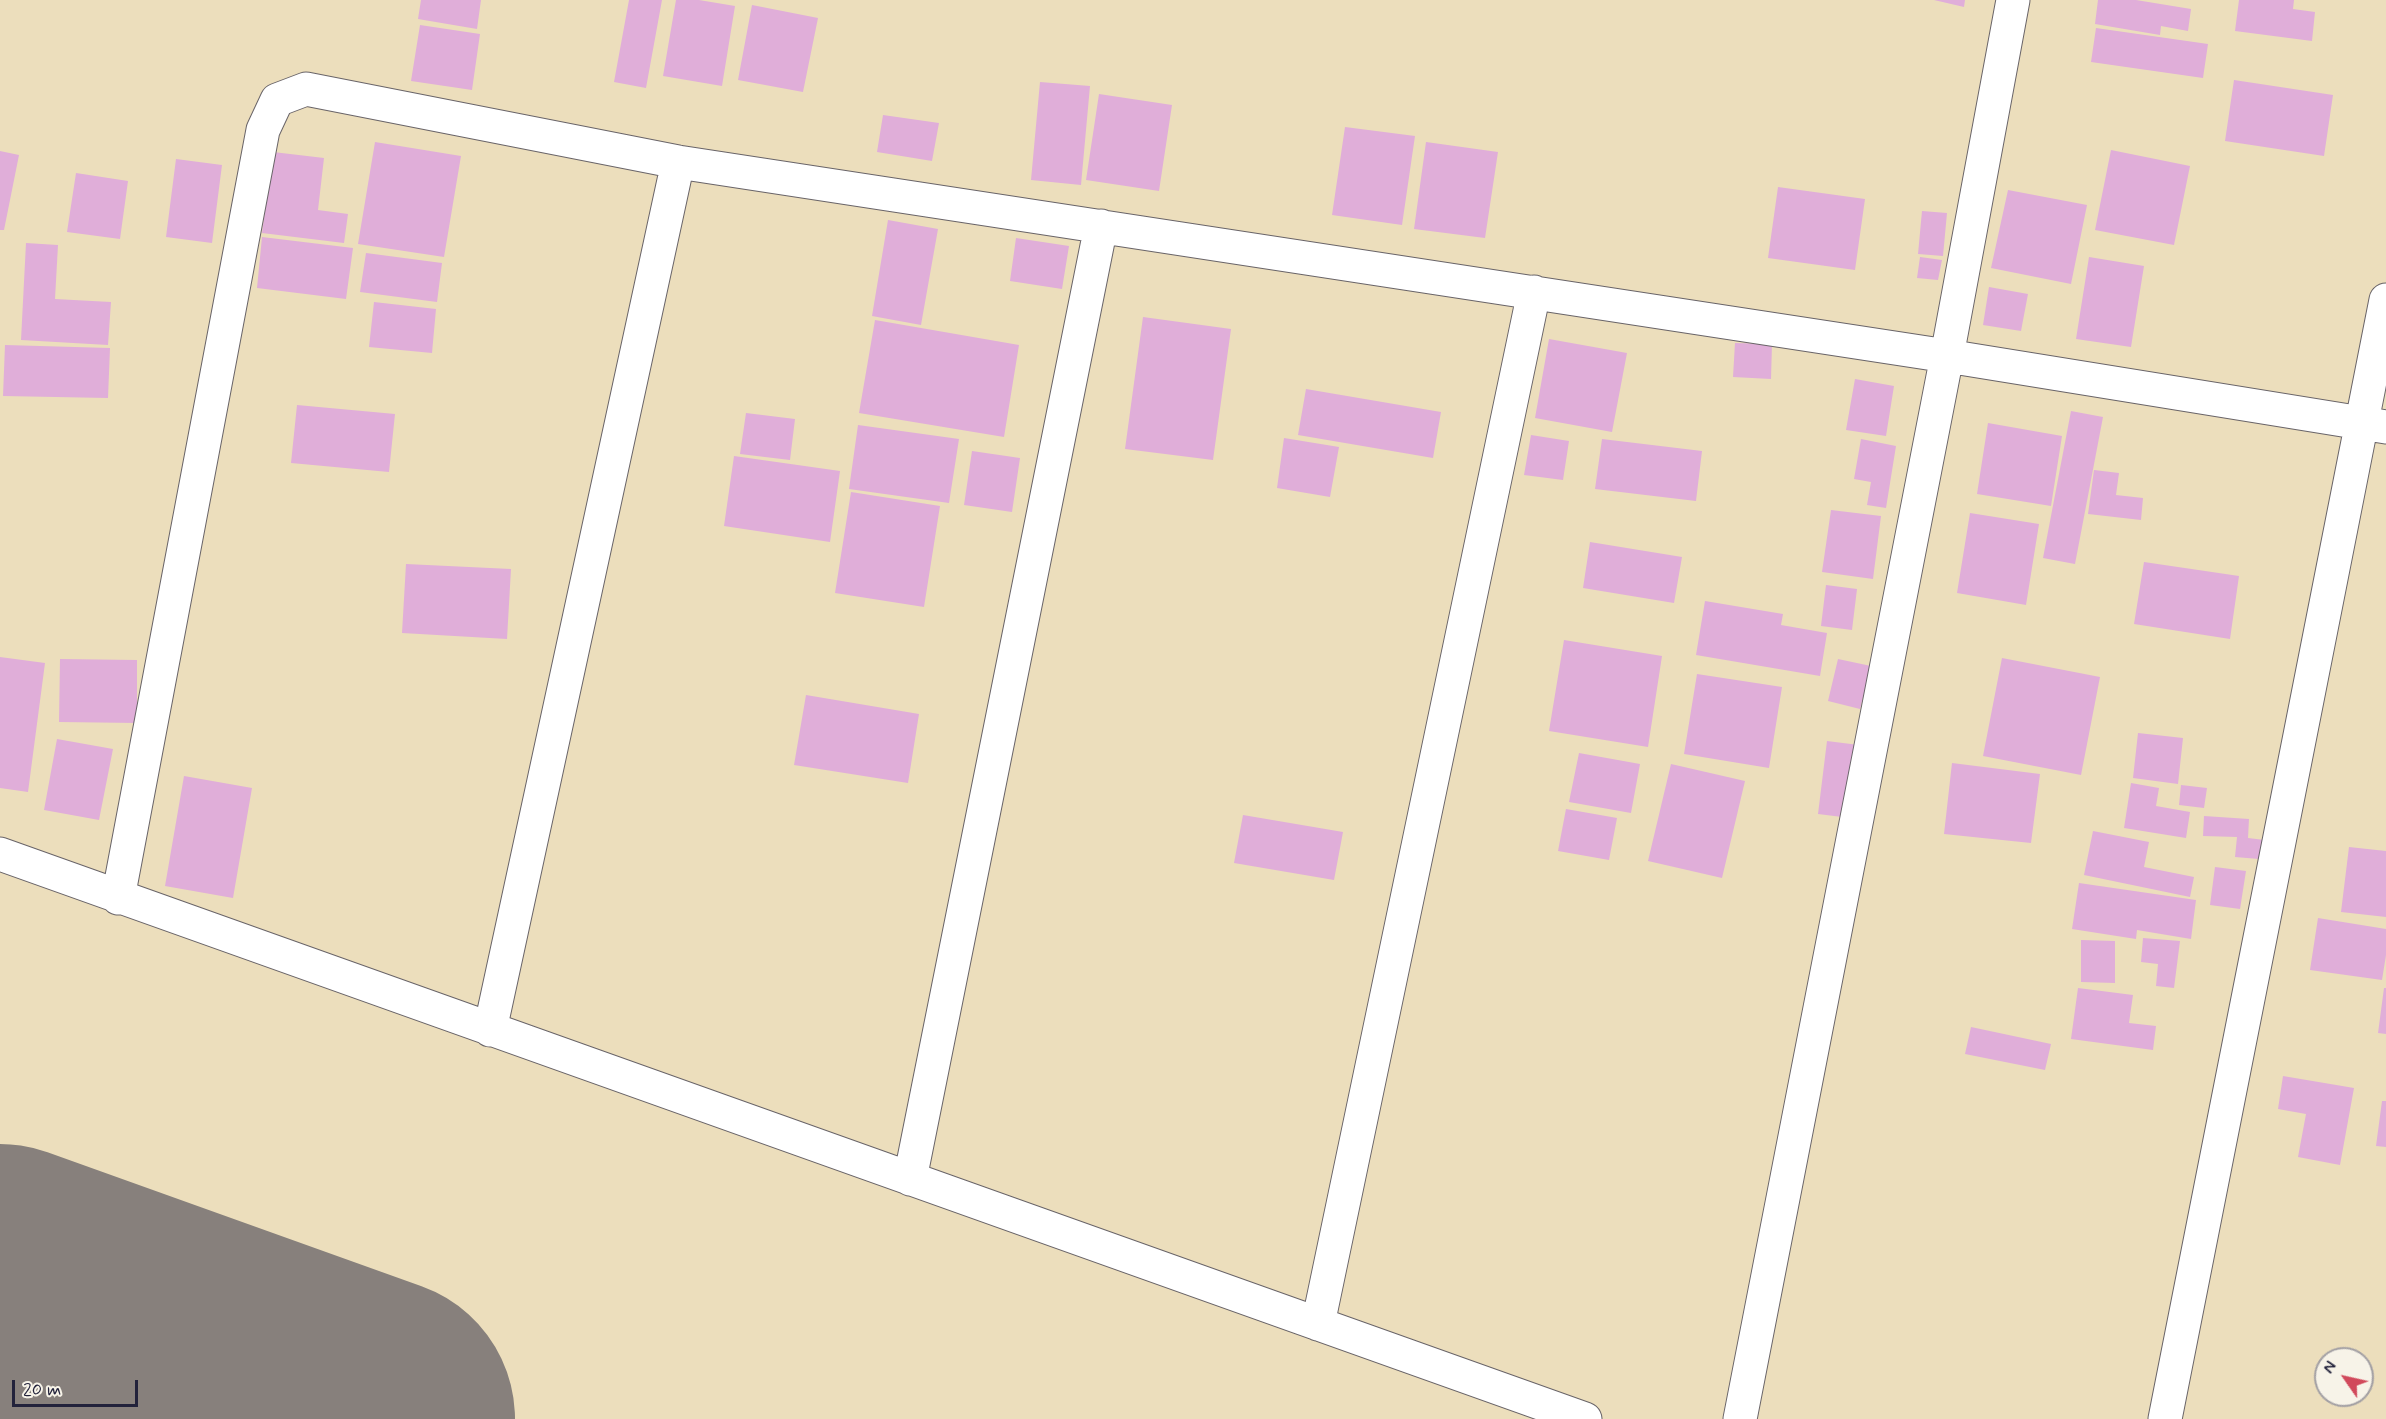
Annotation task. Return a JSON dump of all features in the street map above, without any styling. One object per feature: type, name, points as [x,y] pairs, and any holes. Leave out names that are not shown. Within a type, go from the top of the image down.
[{"type":"street","points":[[1740,1419],[1947,356],[2013,0]]},
{"type":"street","points":[[118,898],[263,130],[277,100],[306,89],[678,162],[1947,356],[2374,425]]},
{"type":"street","points":[[490,1030],[678,162]]},
{"type":"street","points":[[910,1179],[1101,226]]},
{"type":"street","points":[[1318,1324],[1534,292]]},
{"type":"street","points":[[2164,1419],[2374,425],[2386,300]]},
{"type":"street","points":[[0,854],[118,898],[1585,1419]]},
{"type":"building","points":[[421,0],[481,0],[477,29],[418,19]]},
{"type":"building","points":[[629,0],[662,0],[646,88],[614,82]]},
{"type":"building","points":[[676,0],[699,0],[735,6],[722,86],[663,76]]},
{"type":"building","points":[[1934,0],[1965,0],[1964,7]]},
{"type":"building","points":[[2098,0],[2136,0],[2191,9],[2188,31],[2161,26],[2160,35],[2095,24]]},
{"type":"building","points":[[2239,0],[2294,0],[2293,9],[2315,12],[2312,41],[2235,31]]},
{"type":"building","points":[[752,5],[818,18],[803,92],[738,80]]},
{"type":"building","points":[[420,25],[480,34],[472,90],[411,81]]},
{"type":"building","points":[[2096,28],[2208,44],[2203,78],[2091,62]]},
{"type":"building","points":[[2234,80],[2333,95],[2324,156],[2225,141]]},
{"type":"building","points":[[1040,82],[1090,86],[1081,185],[1031,180]]},
{"type":"building","points":[[1099,94],[1172,105],[1159,191],[1086,180]]},
{"type":"building","points":[[883,115],[939,123],[932,161],[877,152]]},
{"type":"building","points":[[1345,127],[1415,136],[1402,225],[1332,215]]},
{"type":"building","points":[[375,142],[461,156],[444,257],[358,244]]},
{"type":"building","points":[[1426,142],[1498,152],[1485,238],[1414,229]]},
{"type":"building","points":[[2111,150],[2190,166],[2174,245],[2095,230]]},
{"type":"building","points":[[0,151],[19,155],[4,230],[0,230]]},
{"type":"building","points":[[273,152],[324,158],[318,210],[348,214],[344,243],[262,233]]},
{"type":"building","points":[[176,159],[222,165],[212,243],[166,237]]},
{"type":"building","points":[[76,173],[128,181],[120,239],[67,232]]},
{"type":"building","points":[[1778,187],[1865,199],[1855,270],[1768,258]]},
{"type":"building","points":[[2008,190],[2087,205],[2071,284],[1991,268]]},
{"type":"building","points":[[1922,211],[1947,213],[1943,256],[1918,254]]},
{"type":"building","points":[[888,220],[938,229],[921,325],[872,316]]},
{"type":"building","points":[[262,237],[353,248],[346,299],[257,288]]},
{"type":"building","points":[[1016,238],[1069,246],[1062,289],[1010,281]]},
{"type":"building","points":[[26,243],[58,245],[55,299],[111,302],[108,345],[21,340]]},
{"type":"building","points":[[366,253],[442,263],[437,302],[360,292]]},
{"type":"building","points":[[1920,257],[1942,260],[1938,280],[1917,278]]},
{"type":"building","points":[[2089,257],[2144,266],[2131,347],[2076,339]]},
{"type":"building","points":[[1989,287],[2028,294],[2021,331],[1983,325]]},
{"type":"building","points":[[374,302],[436,309],[432,353],[369,347]]},
{"type":"building","points":[[1143,317],[1231,329],[1213,460],[1125,449]]},
{"type":"building","points":[[875,320],[1019,345],[1004,437],[859,413]]},
{"type":"building","points":[[1549,339],[1627,353],[1612,432],[1535,418]]},
{"type":"building","points":[[1735,343],[1772,344],[1771,379],[1733,377]]},
{"type":"building","points":[[5,345],[110,348],[108,398],[3,396]]},
{"type":"building","points":[[1855,379],[1894,386],[1886,436],[1846,430]]},
{"type":"building","points":[[1306,389],[1441,412],[1433,458],[1298,435]]},
{"type":"building","points":[[297,405],[395,414],[389,472],[291,463]]},
{"type":"building","points":[[2071,411],[2103,417],[2075,564],[2043,558]]},
{"type":"building","points":[[746,413],[795,419],[790,460],[740,454]]},
{"type":"building","points":[[1988,423],[2062,436],[2051,506],[1977,494]]},
{"type":"building","points":[[858,425],[959,439],[949,503],[849,489]]},
{"type":"building","points":[[1531,435],[1569,441],[1563,480],[1524,475]]},
{"type":"building","points":[[1284,438],[1339,447],[1330,497],[1277,488]]},
{"type":"building","points":[[1602,439],[1702,451],[1696,501],[1595,489]]},
{"type":"building","points":[[1861,439],[1896,446],[1886,508],[1867,505],[1871,482],[1854,479]]},
{"type":"building","points":[[972,451],[1020,458],[1012,512],[964,505]]},
{"type":"building","points":[[734,456],[840,471],[830,542],[724,526]]},
{"type":"building","points":[[2094,470],[2119,473],[2116,495],[2143,498],[2141,520],[2088,514]]},
{"type":"building","points":[[851,492],[940,506],[924,607],[835,593]]},
{"type":"building","points":[[1831,510],[1881,516],[1873,579],[1822,572]]},
{"type":"building","points":[[1970,513],[2039,524],[2026,605],[1957,593]]},
{"type":"building","points":[[1590,542],[1682,557],[1674,603],[1583,588]]},
{"type":"building","points":[[2144,562],[2239,576],[2230,639],[2134,624]]},
{"type":"building","points":[[406,564],[511,569],[507,639],[402,633]]},
{"type":"building","points":[[1826,585],[1857,589],[1852,630],[1821,626]]},
{"type":"building","points":[[1705,601],[1783,614],[1781,625],[1827,633],[1820,676],[1696,655]]},
{"type":"building","points":[[1564,640],[1662,656],[1648,747],[1549,731]]},
{"type":"building","points":[[0,657],[45,663],[28,792],[0,788]]},
{"type":"building","points":[[2002,658],[2100,677],[2081,775],[1983,756]]},
{"type":"building","points":[[60,659],[137,660],[137,723],[59,722]]},
{"type":"building","points":[[1838,659],[1871,666],[1860,709],[1828,701]]},
{"type":"building","points":[[1697,674],[1782,687],[1769,768],[1684,754]]},
{"type":"building","points":[[806,695],[919,714],[908,783],[794,765]]},
{"type":"building","points":[[2138,733],[2183,738],[2178,784],[2133,778]]},
{"type":"building","points":[[57,739],[113,749],[99,820],[44,810]]},
{"type":"building","points":[[1827,741],[1859,745],[1850,818],[1818,814]]},
{"type":"building","points":[[1579,753],[1640,764],[1631,813],[1569,802]]},
{"type":"building","points":[[1952,763],[2040,774],[2031,843],[1944,834]]},
{"type":"building","points":[[1671,764],[1745,781],[1722,878],[1648,861]]},
{"type":"building","points":[[184,776],[252,788],[233,898],[165,886]]},
{"type":"building","points":[[2131,783],[2159,788],[2156,806],[2190,812],[2186,838],[2124,828]]},
{"type":"building","points":[[2181,785],[2207,788],[2204,808],[2179,805]]},
{"type":"building","points":[[1566,809],[1617,818],[1609,860],[1558,851]]},
{"type":"building","points":[[1243,815],[1343,832],[1334,880],[1234,863]]},
{"type":"building","points":[[2204,816],[2249,819],[2248,838],[2273,841],[2271,860],[2235,857],[2237,837],[2203,836]]},
{"type":"building","points":[[2093,831],[2149,842],[2144,867],[2194,877],[2190,897],[2084,875]]},
{"type":"building","points":[[2349,847],[2386,851],[2386,917],[2341,912]]},
{"type":"building","points":[[2215,867],[2246,871],[2240,909],[2210,905]]},
{"type":"building","points":[[2079,883],[2196,900],[2191,939],[2137,930],[2136,939],[2072,929]]},
{"type":"building","points":[[2318,918],[2386,929],[2386,955],[2382,980],[2310,970]]},
{"type":"building","points":[[2143,938],[2180,941],[2174,988],[2156,986],[2158,964],[2141,962]]},
{"type":"building","points":[[2081,940],[2115,941],[2115,983],[2081,982]]},
{"type":"building","points":[[2078,988],[2133,995],[2129,1023],[2156,1026],[2153,1050],[2071,1039]]},
{"type":"building","points":[[2384,988],[2386,988],[2386,1034],[2378,1033]]},
{"type":"building","points":[[1971,1027],[2051,1044],[2045,1070],[1965,1054]]},
{"type":"building","points":[[2283,1076],[2354,1088],[2340,1165],[2298,1157],[2306,1114],[2278,1109]]},
{"type":"building","points":[[2382,1101],[2386,1101],[2386,1147],[2376,1146]]},
{"type":"runway","points":[[0,1285],[374,1419]]}]
